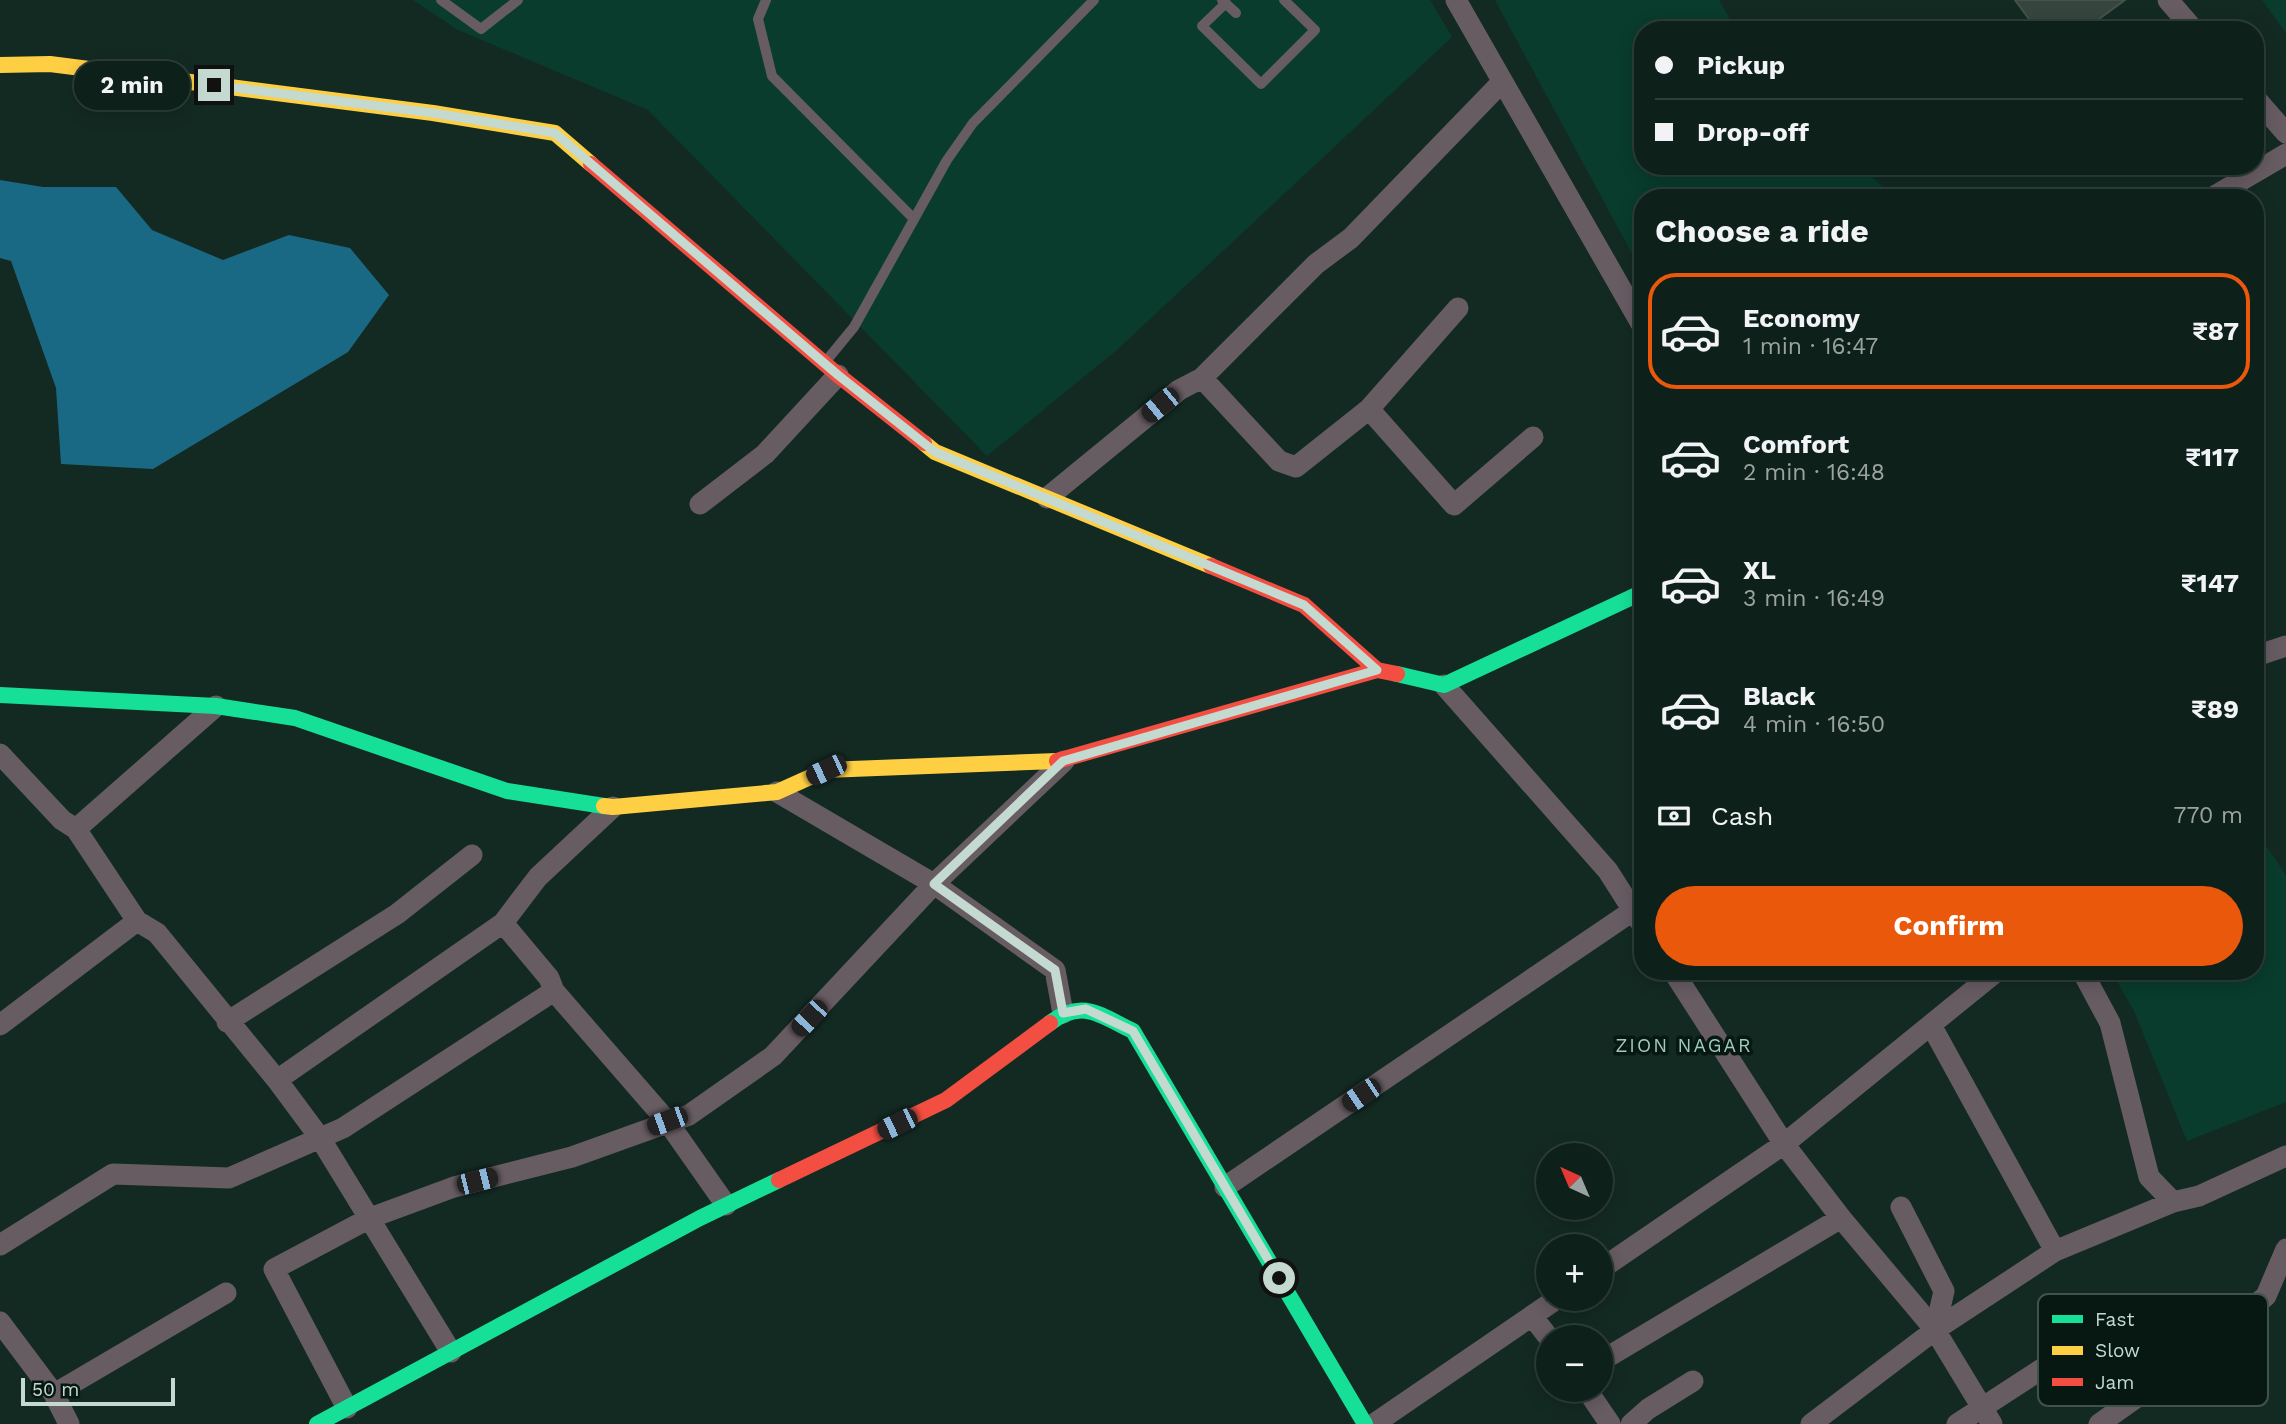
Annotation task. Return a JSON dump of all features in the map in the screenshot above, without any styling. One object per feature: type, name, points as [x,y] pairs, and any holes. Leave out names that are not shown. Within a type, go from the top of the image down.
[{"type":"street","points":[[1455,0],[1634,311]]},
{"type":"street","points":[[2168,0],[2186,21]]},
{"type":"street","points":[[0,65],[64,66],[433,113],[555,133],[831,369],[935,452],[1304,605],[1377,670]]},
{"type":"street","points":[[1047,498],[1179,390],[1202,378],[1316,264],[1351,238],[1502,82]]},
{"type":"street","points":[[2264,108],[2286,133]]},
{"type":"street","points":[[2264,167],[2286,154]]},
{"type":"street","points":[[2226,189],[2250,175]]},
{"type":"street","points":[[1202,378],[1279,461],[1296,467],[1369,409],[1458,308]]},
{"type":"street","points":[[700,504],[765,454],[831,369]]},
{"type":"street","points":[[1369,409],[1454,505],[1533,437]]},
{"type":"street","points":[[1444,685],[1634,596]]},
{"type":"street","points":[[2264,653],[2286,646]]},
{"type":"street","points":[[0,695],[216,706],[295,718],[507,791],[613,807],[778,792],[826,770],[1063,761],[1377,670],[1444,685],[1608,871],[1634,912]]},
{"type":"street","points":[[76,829],[216,706]]},
{"type":"street","points":[[0,754],[62,820],[76,829],[137,921],[157,933],[320,1138],[451,1352]]},
{"type":"street","points":[[347,1408],[274,1269],[370,1218],[454,1186],[572,1157],[689,1115],[774,1056],[934,884],[1063,761]]},
{"type":"street","points":[[778,792],[934,884],[1055,970],[1063,1013]]},
{"type":"street","points":[[276,1080],[503,923],[538,877],[613,807]]},
{"type":"street","points":[[227,1022],[397,914],[472,855]]},
{"type":"street","points":[[0,1025],[137,921]]},
{"type":"street","points":[[1225,1187],[1634,921]]},
{"type":"street","points":[[503,923],[549,978],[554,991],[667,1121],[726,1205]]},
{"type":"street","points":[[1679,980],[1784,1144],[1841,1218],[1935,1330],[1987,1415]]},
{"type":"street","points":[[1613,1261],[1784,1144],[1986,980]]},
{"type":"street","points":[[2087,980],[2110,1024],[2149,1177],[2173,1202]]},
{"type":"street","points":[[0,1245],[113,1174],[229,1178],[343,1128],[554,991]]},
{"type":"street","points":[[317,1424],[699,1217],[946,1100],[1063,1013],[1086,1009],[1133,1031],[1365,1424]]},
{"type":"street","points":[[1931,1025],[2055,1251]]},
{"type":"street","points":[[1811,1424],[1935,1330],[2055,1251],[2173,1202],[2199,1196],[2286,1156]]},
{"type":"street","points":[[1901,1207],[1944,1291],[1935,1330]]},
{"type":"street","points":[[1613,1355],[1841,1218]]},
{"type":"street","points":[[2267,1294],[2286,1249]]},
{"type":"street","points":[[54,1394],[226,1293]]},
{"type":"street","points":[[1374,1424],[1539,1311]]},
{"type":"street","points":[[1532,1316],[1539,1325]]},
{"type":"street","points":[[0,1322],[54,1394],[69,1424]]},
{"type":"street","points":[[1957,1424],[1987,1415],[2038,1379]]},
{"type":"street","points":[[1631,1424],[1647,1409],[1693,1381]]},
{"type":"street","points":[[1595,1402],[1610,1424]]},
{"type":"street","points":[[2099,1424],[2124,1406]]},
{"type":"lane","points":[[441,0],[481,29],[518,0]]},
{"type":"lane","points":[[766,0],[758,19],[772,76],[914,219]]},
{"type":"lane","points":[[831,369],[947,160],[973,123],[1094,0]]},
{"type":"lane","points":[[1237,13],[1224,1],[1202,26],[1261,84],[1315,30],[1284,0]]},
{"type":"shaded area","points":[[413,0],[1430,0],[1452,37],[1118,349],[987,456],[648,110],[458,30]]},
{"type":"shaded area","points":[[1495,0],[1719,0],[1731,21],[1634,21],[1634,175],[1870,175],[1885,189],[1634,189],[1634,257]]},
{"type":"shaded area","points":[[2262,0],[2286,0],[2286,33]]},
{"type":"shaded area","points":[[2264,843],[2286,875],[2286,1102],[2187,1141],[2134,1011],[2116,980],[2264,980]]},
{"type":"water","points":[[0,180],[43,187],[116,187],[152,230],[223,260],[289,235],[350,248],[389,295],[348,352],[153,469],[61,464],[56,388],[11,261],[0,258]]},
{"type":"building","points":[[2015,0],[2125,0],[2096,21],[2030,21]]},
{"type":"traffic: fast","points":[[1397,674],[1444,685],[1634,596]]},
{"type":"traffic: fast","points":[[0,695],[216,706],[295,718],[507,791],[604,806]]},
{"type":"traffic: fast","points":[[1050,1023],[1072,1012],[1082,1011],[1101,1015],[1133,1031],[1365,1424]]},
{"type":"traffic: fast","points":[[317,1424],[700,1218],[779,1180]]},
{"type":"traffic: slow","points":[[0,65],[50,64],[433,113],[555,133],[591,164]]},
{"type":"traffic: slow","points":[[924,443],[935,452],[1211,566]]},
{"type":"traffic: slow","points":[[604,806],[777,792],[826,770],[1057,761]]},
{"type":"traffic: jam","points":[[591,164],[838,375],[924,443]]},
{"type":"traffic: jam","points":[[1211,566],[1304,605],[1377,670]]},
{"type":"traffic: jam","points":[[1057,761],[1377,670],[1397,674]]},
{"type":"traffic: jam","points":[[779,1180],[946,1100],[1050,1023]]},
{"type":"district","name":"ZION NAGAR","points":[[1684,1045]]},
{"type":"route","points":[[214,85],[433,113],[555,133],[838,375],[935,452],[1304,605],[1377,670],[1063,761],[934,884],[1055,970],[1063,1013],[1086,1009],[1133,1031],[1279,1278]]}]
